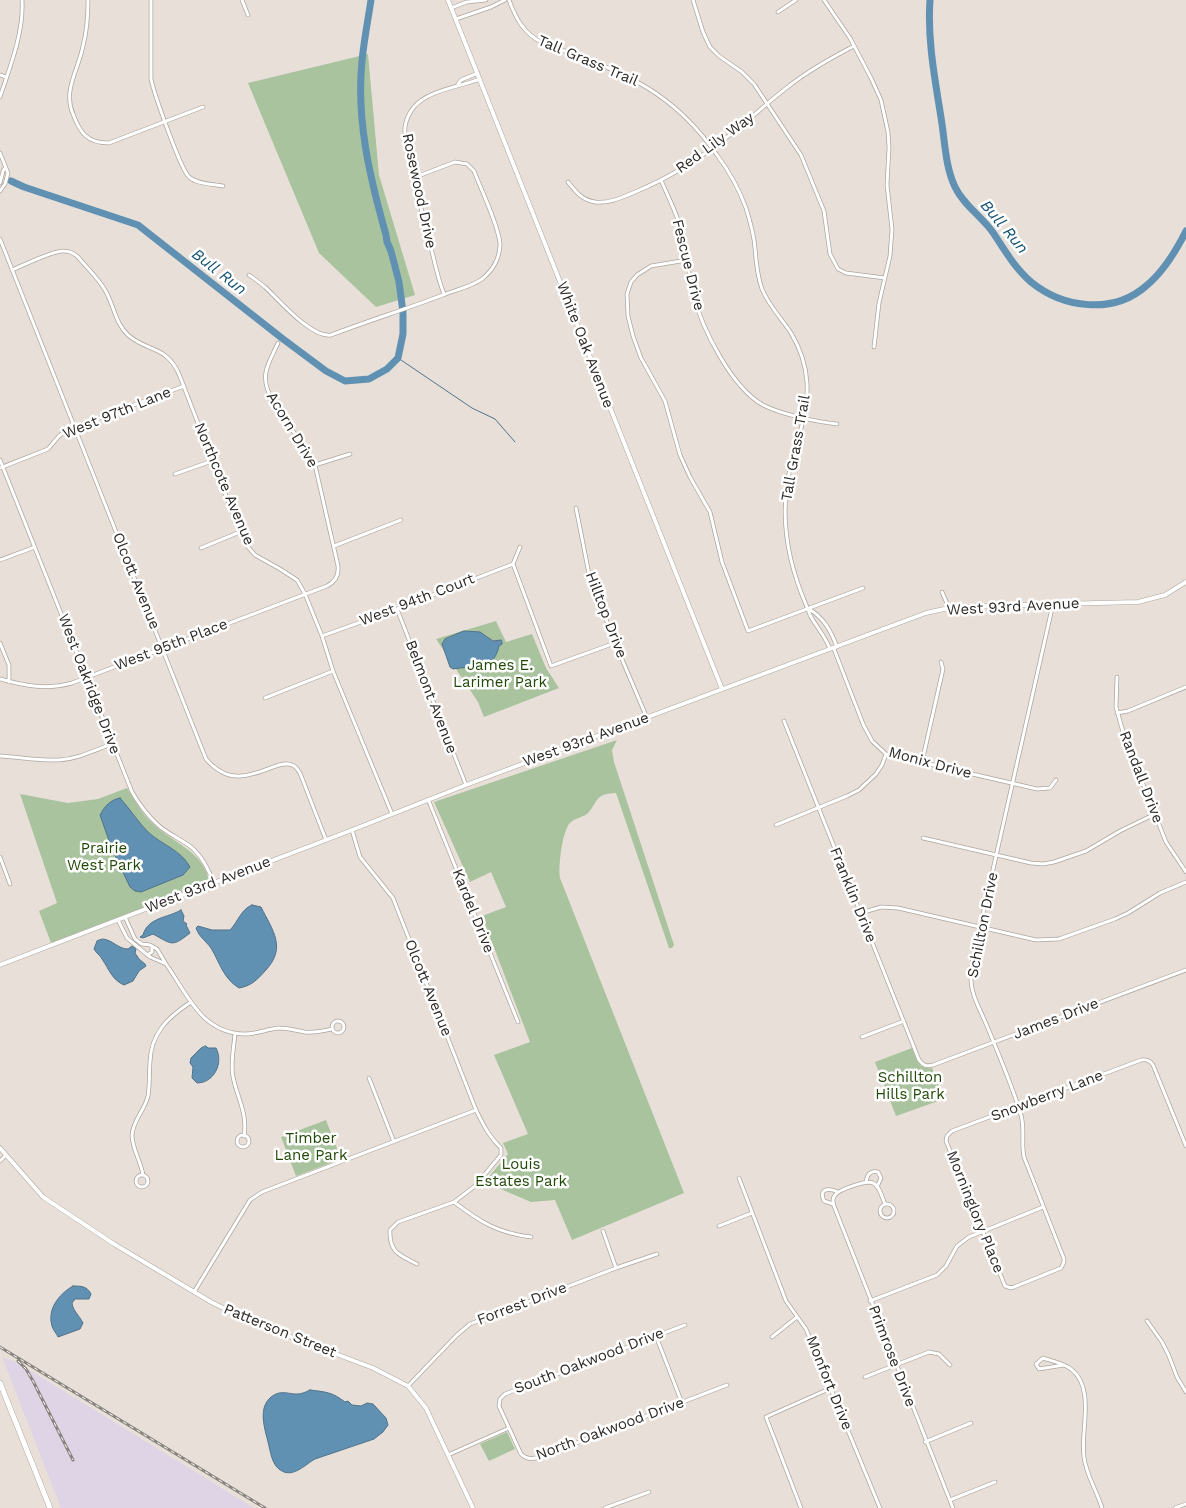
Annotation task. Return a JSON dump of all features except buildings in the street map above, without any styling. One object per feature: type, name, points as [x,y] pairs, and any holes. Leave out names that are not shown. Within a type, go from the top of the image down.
[{"type":"highway","points":[[0,1382],[50,1508]]},
{"type":"street","points":[[0,97],[2,83],[6,77],[21,25],[22,0]]},
{"type":"street","points":[[88,0],[85,39],[69,98],[72,111],[82,133],[94,141],[109,143],[203,107]]},
{"type":"street","points":[[151,0],[152,79],[154,90],[166,122],[188,176],[198,182],[223,186]]},
{"type":"street","points":[[242,0],[248,15]]},
{"type":"street","name":"White Oak Avenue","points":[[448,0],[722,689]]},
{"type":"street","points":[[451,8],[467,2],[486,0]]},
{"type":"street","points":[[456,18],[491,7],[504,0]]},
{"type":"street","name":"Tall Grass Trail","points":[[509,0],[517,20],[532,38],[615,70],[644,85],[668,101],[689,120],[712,148],[738,188],[752,230],[758,273],[764,293],[774,311],[790,332],[802,356],[807,385],[806,406],[788,479],[785,514],[788,546],[799,588],[811,617],[834,649]]},
{"type":"street","points":[[693,0],[710,47],[750,80],[796,148],[814,183],[824,211],[830,254],[838,269],[885,278]]},
{"type":"street","points":[[778,12],[796,0]]},
{"type":"street","points":[[824,0],[854,46],[877,91],[888,132],[887,185],[892,229],[890,256],[880,303],[874,347]]},
{"type":"street","name":"Red Lily Way","points":[[568,182],[582,197],[601,203],[619,198],[661,180],[689,164],[742,126],[805,74],[854,46]]},
{"type":"street","name":"Rosewood Drive","points":[[458,85],[461,80],[478,73]]},
{"type":"street","points":[[0,75],[6,77]]},
{"type":"street","name":"Rosewood Drive","points":[[444,294],[436,273],[430,240],[413,178],[405,131],[408,116],[419,102],[458,85],[464,85],[481,79]]},
{"type":"street","points":[[0,153],[8,173],[5,184],[0,187]]},
{"type":"street","points":[[249,275],[263,285],[305,325],[324,335],[331,335],[477,282],[489,272],[498,257],[500,246],[499,236],[475,174],[470,166],[455,162],[413,178]]},
{"type":"street","name":"Fescue Drive","points":[[661,180],[679,221],[693,294],[700,318],[714,346],[732,374],[762,405],[804,418],[837,424]]},
{"type":"street","name":"Olcott Avenue","points":[[0,239],[206,759],[218,771],[236,777],[244,777],[287,763],[293,765],[300,773],[326,840]]},
{"type":"street","name":"Northcote Avenue","points":[[12,270],[60,251],[76,255],[104,289],[123,329],[131,337],[169,357],[176,366],[240,532],[248,547],[255,555],[280,568],[297,580],[305,594],[322,636],[333,672],[392,814]]},
{"type":"street","points":[[687,260],[651,266],[642,271],[633,280],[628,291],[626,300],[628,316],[635,344],[644,365],[665,401],[675,440],[686,469],[710,512],[725,573],[748,631],[863,588]]},
{"type":"street","name":"Acorn Drive","points":[[278,343],[266,372],[267,389],[274,404],[305,447],[315,465],[334,546],[338,569],[336,578]]},
{"type":"street","name":"West 97th Lane","points":[[1,468],[44,451],[61,434],[75,427],[184,386]]},
{"type":"street","points":[[315,465],[350,454]]},
{"type":"street","name":"West Oakridge Drive","points":[[0,460],[1,468],[35,547],[128,785],[138,802],[158,825],[191,847],[208,868],[214,882]]},
{"type":"street","points":[[174,474],[212,461]]},
{"type":"street","name":"Hilltop Drive","points":[[576,508],[589,574],[647,718]]},
{"type":"street","points":[[334,546],[401,520]]},
{"type":"street","points":[[201,548],[240,532]]},
{"type":"street","points":[[0,560],[35,547]]},
{"type":"street","points":[[520,547],[513,564],[551,666],[615,642]]},
{"type":"street","name":"West 94th Court","points":[[322,636],[513,564]]},
{"type":"street","name":"West 95th Place","points":[[0,680],[33,687],[64,685],[330,585],[336,578]]},
{"type":"street","name":"West 93rd Avenue","points":[[0,965],[466,785],[926,614],[949,608],[1138,602],[1165,595],[1186,582]]},
{"type":"street","points":[[942,592],[949,608]]},
{"type":"street","name":"Schillton Drive","points":[[1008,1287],[1014,1287],[1058,1270],[1063,1265],[1064,1259],[1024,1157],[1022,1147],[1023,1125],[1018,1106],[974,996],[970,979],[1053,604]]},
{"type":"street","name":"Tall Grass Trail","points":[[808,608],[818,615],[830,630],[834,649]]},
{"type":"street","name":"Belmont Avenue","points":[[397,609],[466,785]]},
{"type":"street","points":[[0,643],[9,665],[9,682]]},
{"type":"street","name":"Monix Drive","points":[[834,649],[863,724],[872,741],[886,754],[1037,789],[1050,788],[1056,780]]},
{"type":"street","points":[[922,762],[944,669],[940,662]]},
{"type":"street","points":[[265,698],[333,672]]},
{"type":"street","name":"Randall Drive","points":[[1117,677],[1115,699],[1125,739],[1168,845],[1186,872]]},
{"type":"street","points":[[1117,713],[1128,711],[1186,687]]},
{"type":"street","name":"Franklin Drive","points":[[784,721],[904,1021],[920,1060],[925,1066]]},
{"type":"street","points":[[0,756],[60,760],[81,756],[112,744]]},
{"type":"street","points":[[776,825],[818,809],[859,790],[876,774],[886,754]]},
{"type":"street","name":"Kardel Drive","points":[[428,800],[518,1022]]},
{"type":"street","points":[[923,838],[1035,864],[1058,862],[1092,848],[1120,831],[1155,814]]},
{"type":"street","name":"Olcott Avenue","points":[[352,830],[360,857],[393,898],[476,1110],[484,1128],[501,1148],[501,1155],[474,1186],[454,1202]]},
{"type":"street","points":[[0,856],[10,884]]},
{"type":"street","points":[[861,913],[881,907],[898,908],[1036,940],[1049,940],[1059,939],[1119,917],[1160,893],[1186,882]]},
{"type":"street","points":[[125,917],[137,943],[147,955],[166,964]]},
{"type":"street","points":[[118,920],[127,938],[137,943],[152,946],[159,951],[200,1015],[214,1025],[235,1033],[256,1033],[278,1028],[310,1032],[332,1029]]},
{"type":"street","points":[[147,955],[152,952],[152,946]]},
{"type":"street","name":"James Drive","points":[[925,1066],[993,1043],[1186,970]]},
{"type":"street","points":[[143,1175],[134,1147],[132,1132],[148,1096],[151,1050],[158,1032],[164,1023],[191,1002]]},
{"type":"street","points":[[862,1037],[904,1021]]},
{"type":"street","points":[[235,1033],[232,1053],[233,1076],[244,1110],[244,1136]]},
{"type":"street","name":"Snowberry Lane","points":[[947,1136],[952,1131],[1018,1106],[1141,1060],[1148,1060],[1153,1065],[1186,1146]]},
{"type":"street","points":[[369,1078],[394,1142]]},
{"type":"street","points":[[194,1292],[250,1200],[262,1192],[476,1110]]},
{"type":"street","name":"Morninglory Place","points":[[947,1136],[946,1140],[1003,1282],[1008,1287]]},
{"type":"street","name":"Patterson Street","points":[[0,1148],[43,1197],[114,1244],[194,1292],[230,1312],[373,1368],[408,1386],[426,1408],[474,1508]]},
{"type":"street","points":[[0,1161],[6,1155]]},
{"type":"street","name":"Primrose Drive","points":[[884,1204],[877,1187],[881,1178],[878,1172],[874,1171],[870,1173],[866,1182],[839,1192],[830,1188],[823,1192],[822,1197],[824,1201],[833,1204],[953,1508]]},
{"type":"street","name":"Monfort Drive","points":[[739,1178],[786,1301],[806,1329],[880,1508]]},
{"type":"street","points":[[866,1182],[872,1182],[877,1187]]},
{"type":"street","points":[[833,1204],[833,1198],[839,1192]]},
{"type":"street","points":[[417,1264],[403,1257],[392,1248],[389,1241],[390,1230],[398,1222],[454,1202],[473,1217],[498,1230],[531,1237]]},
{"type":"street","name":"Primrose Drive","points":[[884,1204],[890,1204],[894,1208],[894,1213],[890,1218],[883,1217],[880,1213],[884,1204]]},
{"type":"street","points":[[870,1301],[937,1275],[946,1266],[957,1246],[969,1237],[1043,1207]]},
{"type":"street","points":[[719,1226],[752,1213]]},
{"type":"street","points":[[603,1231],[616,1268]]},
{"type":"street","name":"Forrest Drive","points":[[408,1386],[470,1324],[657,1254]]},
{"type":"street","points":[[772,1337],[797,1317]]},
{"type":"street","points":[[1147,1321],[1162,1342],[1177,1377],[1186,1392]]},
{"type":"street","name":"South Oakwood Drive","points":[[499,1403],[500,1399],[509,1392],[685,1325]]},
{"type":"street","points":[[656,1335],[682,1403]]},
{"type":"street","points":[[865,1376],[925,1353],[933,1352],[939,1354],[950,1365]]},
{"type":"street","points":[[1064,1365],[1039,1369],[1036,1364],[1043,1358],[1064,1365],[1072,1370],[1080,1380],[1086,1400],[1083,1439],[1084,1458],[1088,1474],[1102,1508]]},
{"type":"street","name":"North Oakwood Drive","points":[[499,1403],[521,1454],[528,1459],[533,1459],[727,1385]]},
{"type":"street","points":[[801,1508],[766,1416],[831,1388]]},
{"type":"street","points":[[926,1442],[971,1423]]},
{"type":"street","points":[[448,1456],[509,1428]]},
{"type":"street","points":[[950,1500],[995,1482]]},
{"type":"street","points":[[605,1508],[649,1492]]},
{"type":"street","points":[[1175,1508],[1186,1504]]},
{"type":"shaded area","points":[[2,1357],[18,1363],[254,1508],[61,1508]]},
{"type":"green space","points":[[368,54],[379,175],[415,295],[376,307],[319,253],[248,83]]},
{"type":"green space","name":"James E. Larimer Park","points":[[496,621],[506,642],[532,634],[546,668],[559,688],[484,717],[478,702],[436,639]]},
{"type":"green space","name":"Louis Estates Park","points":[[617,740],[612,750],[614,762],[674,945],[672,948],[669,948],[616,793],[601,796],[587,814],[569,824],[564,835],[561,850],[560,878],[684,1193],[572,1240],[555,1200],[531,1202],[503,1190],[486,1180],[508,1154],[503,1143],[528,1134],[494,1055],[530,1042],[482,916],[506,907],[491,872],[470,882],[434,802]]},
{"type":"green space","name":"Prairie West Park","points":[[127,788],[148,819],[200,861],[209,880],[206,884],[51,943],[39,911],[57,903],[20,794],[68,803],[98,799]]},
{"type":"green space","name":"Schillton Hills Park","points":[[912,1048],[916,1059],[921,1065],[932,1068],[944,1099],[896,1116],[875,1062]]},
{"type":"green space","name":"Timber Lane Park","points":[[326,1120],[341,1159],[296,1176],[281,1137]]},
{"type":"green space","points":[[507,1432],[515,1449],[489,1461],[480,1444]]},
{"type":"water","points":[[464,631],[480,632],[493,641],[501,640],[502,644],[492,660],[482,666],[453,669],[450,667],[442,644],[445,639]]},
{"type":"water","points":[[120,798],[148,832],[182,856],[190,867],[183,875],[141,892],[135,891],[130,887],[112,849],[100,815],[108,804]]},
{"type":"water","points":[[252,905],[261,907],[276,939],[277,947],[272,963],[262,974],[250,984],[239,988],[225,975],[211,948],[196,928],[198,926],[212,930],[230,930],[242,913]]},
{"type":"water","points":[[181,910],[184,916],[183,921],[187,924],[190,933],[179,941],[172,943],[153,934],[143,938],[140,937],[154,921]]},
{"type":"water","points":[[103,939],[124,949],[132,946],[136,949],[135,953],[146,966],[139,971],[133,981],[124,985],[111,974],[94,949],[97,941]]},
{"type":"water","points":[[206,1046],[208,1048],[216,1048],[219,1060],[218,1066],[213,1076],[208,1080],[197,1083],[192,1078],[193,1067],[190,1063],[191,1058],[201,1048]]},
{"type":"water","points":[[73,1286],[86,1288],[91,1294],[89,1299],[75,1299],[72,1303],[83,1323],[80,1329],[58,1337],[52,1326],[51,1314],[55,1303],[63,1293]]},
{"type":"water","points":[[310,1390],[332,1394],[345,1402],[348,1401],[352,1405],[373,1404],[386,1418],[388,1425],[374,1439],[315,1459],[296,1471],[284,1472],[277,1468],[272,1457],[265,1428],[264,1409],[266,1403],[274,1395],[279,1393],[299,1394]]},
{"type":"waterway","name":"Bull Run","points":[[11,181],[138,225],[326,371],[345,381],[369,379],[387,369],[398,358],[403,334],[403,312],[399,282],[375,192],[363,127],[361,105],[362,61],[371,0]]},
{"type":"waterway","name":"Bull Run","points":[[930,0],[929,16],[933,63],[946,156],[952,180],[963,200],[990,228],[1006,253],[1025,277],[1044,291],[1058,298],[1073,302],[1088,305],[1119,301],[1133,295],[1158,274],[1169,261],[1186,231]]},
{"type":"waterway","name":"Bull Run","points":[[398,358],[472,408],[495,419],[515,442]]},
{"type":"railway","points":[[0,1347],[265,1508]]},
{"type":"railway","points":[[18,1361],[26,1369],[33,1381],[73,1460]]}]
